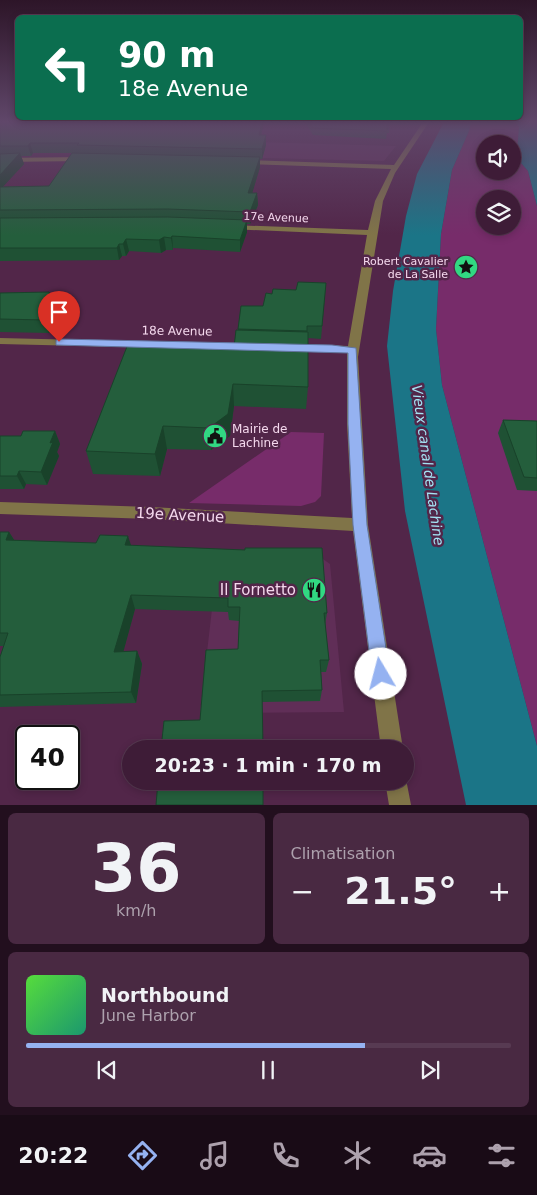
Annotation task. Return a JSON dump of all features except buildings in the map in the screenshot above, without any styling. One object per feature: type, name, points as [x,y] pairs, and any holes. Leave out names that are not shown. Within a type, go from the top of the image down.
[{"type":"street","points":[[0,160],[42,160]]},
{"type":"street","points":[[391,740],[360,525],[354,424],[353,350],[379,201],[402,160]]},
{"type":"street","points":[[232,162],[397,167]]},
{"type":"street","name":"17e Avenue","points":[[221,227],[372,233]]},
{"type":"street","name":"18e Avenue","points":[[0,341],[264,347]]},
{"type":"street","points":[[283,347],[353,350]]},
{"type":"street","name":"19e Avenue","points":[[0,508],[151,513],[360,525]]},
{"type":"street","points":[[398,790],[400,805]]},
{"type":"shaded area","points":[[327,160],[385,160],[384,161]]},
{"type":"shaded area","points":[[457,160],[476,160],[476,180],[521,180],[521,163],[528,171],[537,206],[537,746],[442,385],[436,329],[441,234],[452,170]]},
{"type":"shaded area","points":[[291,432],[324,433],[321,496],[315,502],[301,506],[189,503]]},
{"type":"shaded area","points":[[313,552],[330,564],[344,712],[200,713],[218,557]]},
{"type":"water","name":"Vieux canal de Lachine","points":[[424,160],[457,160],[452,170],[441,234],[436,329],[442,385],[537,746],[537,805],[466,805],[405,511],[387,346],[393,291],[406,216],[417,174]]},
{"type":"water","points":[[521,160],[537,160],[537,206],[528,171],[521,163]]},
{"type":"place","name":"Robert Cavalier de La Salle","points":[[466,267]]},
{"type":"place","name":"Mairie de Lachine","points":[[215,436]]},
{"type":"place","name":"Il Fornetto","points":[[314,590]]},
{"type":"route","points":[[59,342],[353,350],[354,424],[360,525],[381,674]]}]
